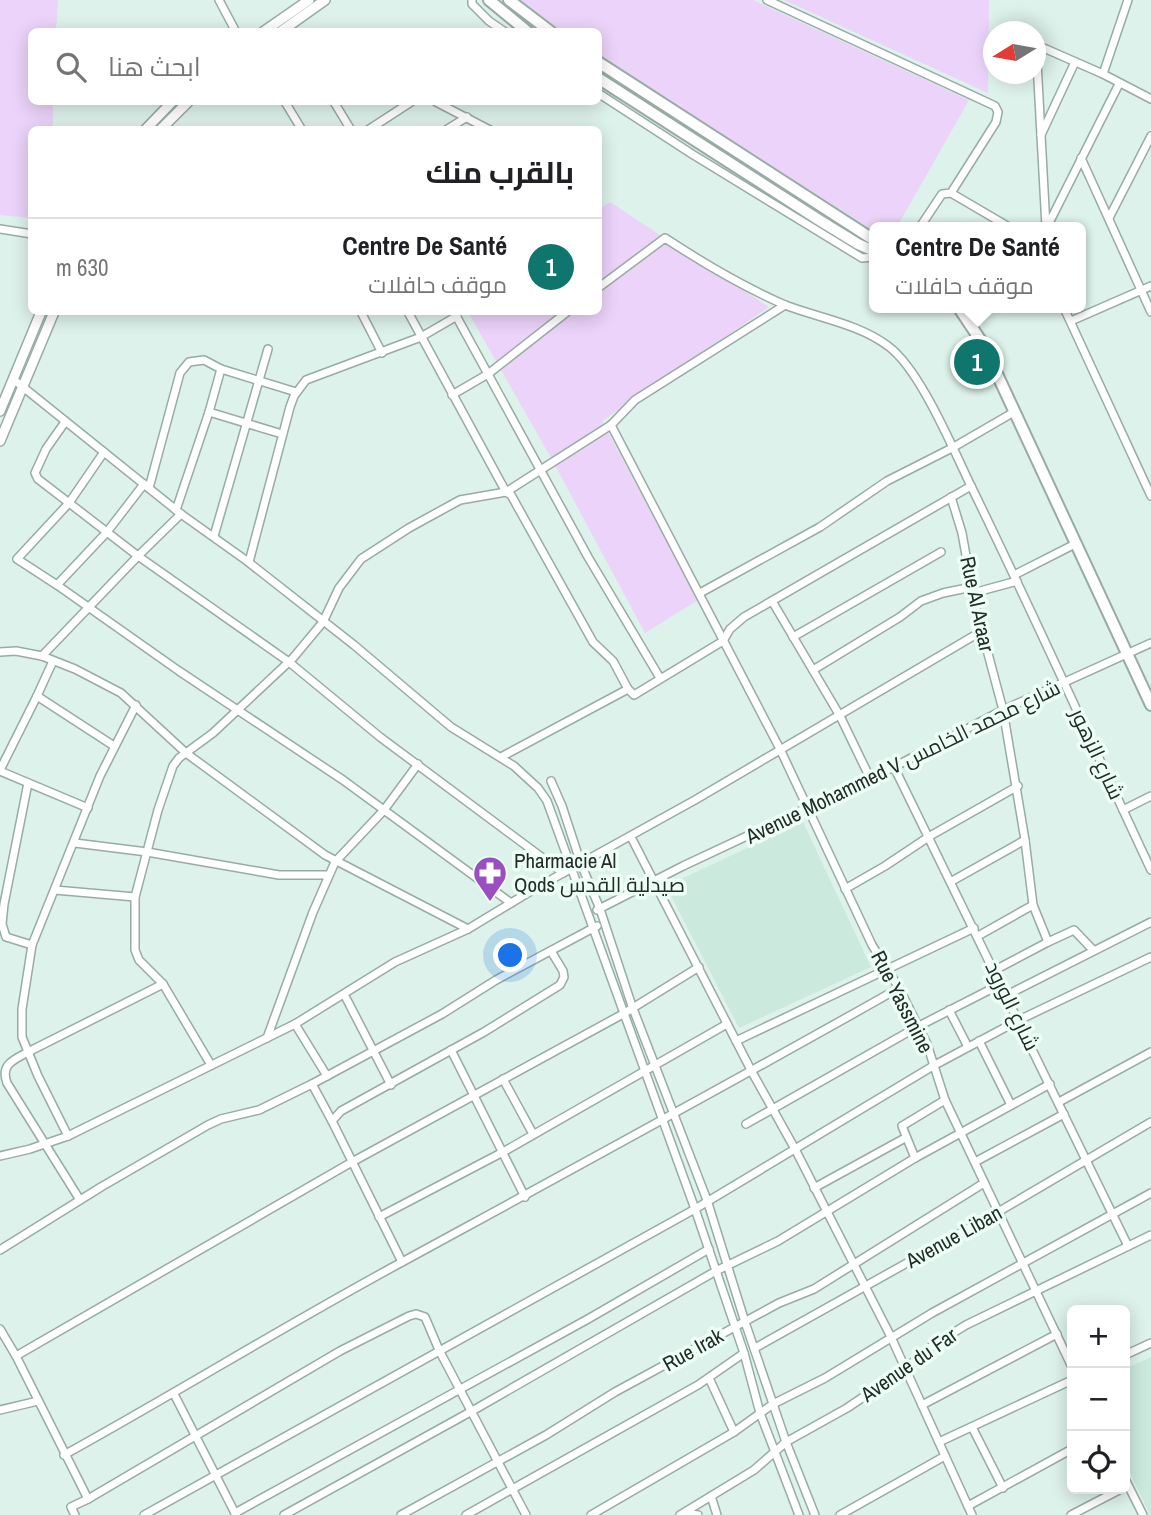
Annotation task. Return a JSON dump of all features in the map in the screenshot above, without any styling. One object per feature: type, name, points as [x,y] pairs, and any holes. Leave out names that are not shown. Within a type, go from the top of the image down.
[{"type":"main road","points":[[489,0],[523,28]]},
{"type":"main road","points":[[509,0],[546,28]]},
{"type":"main road","points":[[602,65],[869,237]]},
{"type":"main road","points":[[602,81],[819,220],[869,249]]},
{"type":"main road","points":[[962,313],[983,344],[1151,705]]},
{"type":"street","points":[[219,0],[234,28]]},
{"type":"street","points":[[269,28],[309,0]]},
{"type":"street","points":[[294,28],[325,0]]},
{"type":"street","points":[[472,0],[472,4],[499,28]]},
{"type":"street","points":[[767,0],[995,106],[998,112],[996,122],[951,193]]},
{"type":"street","points":[[1103,74],[1128,0]]},
{"type":"street","points":[[1046,222],[1038,53],[1043,48],[1075,61],[1151,99]]},
{"type":"street","points":[[1041,135],[1075,61]]},
{"type":"street","points":[[1049,222],[1119,84]]},
{"type":"street","points":[[602,96],[793,217],[862,258],[869,257]]},
{"type":"street","points":[[149,126],[169,105]]},
{"type":"street","points":[[164,126],[185,105]]},
{"type":"street","points":[[287,105],[300,126]]},
{"type":"street","points":[[336,105],[349,126]]},
{"type":"street","points":[[374,126],[406,105]]},
{"type":"street","points":[[442,105],[483,126]]},
{"type":"street","points":[[452,126],[467,117]]},
{"type":"street","points":[[1109,218],[1151,136]]},
{"type":"street","points":[[1081,158],[1151,312]]},
{"type":"street","points":[[923,222],[942,194],[951,193],[1000,222]]},
{"type":"street","points":[[0,229],[28,233]]},
{"type":"street","name":"شارع الزهور","points":[[602,285],[665,238],[741,283],[785,304],[859,331],[886,344],[900,355],[910,368],[952,447],[1016,578],[1151,870]]},
{"type":"street","points":[[1071,321],[1151,286]]},
{"type":"street","points":[[211,1065],[163,984],[139,960],[135,950],[135,897],[173,766],[213,733],[289,662],[323,622],[350,570],[375,548],[460,500],[506,492],[542,471],[611,425],[635,400],[785,304]]},
{"type":"street","points":[[1067,313],[1147,479],[1151,496]]},
{"type":"street","points":[[0,411],[40,315]]},
{"type":"street","points":[[0,441],[53,315]]},
{"type":"street","points":[[363,315],[382,353]]},
{"type":"street","points":[[410,315],[506,492],[511,495],[593,642],[613,661],[634,695],[723,641],[735,623],[971,486]]},
{"type":"street","points":[[248,562],[282,434],[296,392],[306,380],[421,337],[454,315]]},
{"type":"street","points":[[457,315],[588,556],[660,678]]},
{"type":"street","points":[[452,395],[488,374],[563,315]]},
{"type":"street","points":[[214,536],[268,349]]},
{"type":"street","points":[[57,585],[146,486],[184,365],[195,360],[204,360],[221,369],[296,392]]},
{"type":"street","points":[[42,656],[179,512],[221,369]]},
{"type":"street","points":[[13,379],[179,512],[354,645],[451,727],[501,757],[526,776],[547,801],[695,1209],[744,1353],[760,1413],[799,1515]]},
{"type":"street","points":[[209,412],[282,434]]},
{"type":"street","points":[[700,593],[820,527],[887,481],[1014,412]]},
{"type":"street","points":[[65,422],[34,473],[38,480],[289,662],[347,712],[563,873]]},
{"type":"street","name":"Rue Yassmine","points":[[611,425],[780,749],[872,945],[899,988],[927,1044],[945,1100],[1067,1356]]},
{"type":"street","points":[[104,452],[69,503],[17,559],[384,810],[511,903]]},
{"type":"street","name":"Rue Al Araar","points":[[951,498],[962,533],[972,590],[1003,710],[1018,786],[1033,905],[1048,942]]},
{"type":"street","points":[[813,670],[900,617],[921,601],[943,593],[972,590],[1016,578],[1077,543]]},
{"type":"street","points":[[793,637],[941,552]]},
{"type":"street","points":[[772,601],[840,716],[870,778]]},
{"type":"street","points":[[0,1156],[68,1136],[267,1039],[395,962],[468,929],[631,837],[982,631]]},
{"type":"street","name":"Avenue Mohammed V شارع محمد الخامس","points":[[589,913],[807,809],[1003,710],[1151,643]]},
{"type":"street","points":[[0,652],[16,651],[42,656],[121,692],[186,753],[335,862],[468,929]]},
{"type":"street","points":[[53,660],[0,770],[88,808]]},
{"type":"street","points":[[501,757],[628,689]]},
{"type":"street","points":[[37,696],[114,746]]},
{"type":"street","points":[[68,1136],[22,1037],[22,1009],[32,945],[114,746],[136,705]]},
{"type":"street","points":[[267,1039],[335,862],[384,810],[418,764]]},
{"type":"street","name":"شارع الورود","points":[[894,766],[1128,1246]]},
{"type":"street","points":[[551,781],[600,909],[632,1006],[707,1200],[744,1322],[815,1515]]},
{"type":"street","points":[[28,783],[2,924],[6,937],[32,945]]},
{"type":"street","points":[[845,888],[1018,786]]},
{"type":"street","points":[[1123,810],[1151,796]]},
{"type":"street","points":[[631,837],[891,1337],[972,1515]]},
{"type":"street","points":[[952,881],[1025,840]]},
{"type":"street","points":[[75,843],[147,852],[279,875],[328,875]]},
{"type":"street","points":[[55,890],[135,897]]},
{"type":"street","points":[[736,1041],[888,969],[1033,905]]},
{"type":"street","points":[[1007,995],[1151,922]]},
{"type":"street","points":[[0,1250],[208,1125],[259,1110],[312,1084],[442,1014],[496,980],[604,923]]},
{"type":"street","points":[[995,970],[1074,930],[1093,950]]},
{"type":"street","points":[[332,1121],[341,1111],[391,1085],[559,985],[564,977],[563,971],[551,951]]},
{"type":"street","points":[[144,1515],[695,1209],[933,1066],[1019,1020],[1151,957]]},
{"type":"street","points":[[16,1356],[352,1162],[623,1014],[699,967]]},
{"type":"street","points":[[80,1200],[11,1091],[2,1070],[8,1063],[28,1052],[163,984]]},
{"type":"street","points":[[746,1124],[917,1027],[1001,984]]},
{"type":"street","points":[[64,1455],[402,1262],[752,1072],[899,988]]},
{"type":"street","points":[[344,994],[391,1085]]},
{"type":"street","points":[[949,1010],[968,1047]]},
{"type":"street","points":[[295,1024],[327,1076]]},
{"type":"street","points":[[379,1217],[503,1152],[727,1024]]},
{"type":"street","points":[[979,1041],[1011,1105]]},
{"type":"street","points":[[451,1050],[525,1197]]},
{"type":"street","points":[[1059,1102],[1151,1052]]},
{"type":"street","points":[[503,1079],[533,1134]]},
{"type":"street","points":[[312,1084],[402,1262]]},
{"type":"street","points":[[284,1515],[716,1271],[827,1213],[915,1158],[1050,1084]]},
{"type":"street","points":[[915,1158],[902,1129],[904,1123],[945,1100]]},
{"type":"street","points":[[975,1162],[1064,1114]]},
{"type":"street","name":"Avenue Liban","points":[[755,1348],[998,1212],[1151,1122]]},
{"type":"street","points":[[814,1188],[905,1138]]},
{"type":"street","name":"Rue Irak","points":[[401,1515],[498,1462],[615,1392],[744,1322],[814,1289],[984,1183]]},
{"type":"street","points":[[591,1515],[734,1432],[773,1404],[825,1378],[891,1337],[1151,1193]]},
{"type":"street","name":"Avenue du Far","points":[[682,1514],[754,1470],[786,1442],[847,1408],[905,1369],[932,1346],[966,1325],[1151,1235]]},
{"type":"street","points":[[174,1394],[235,1514],[709,1249]]},
{"type":"street","points":[[75,1515],[71,1507],[196,1437],[340,1351],[409,1317],[421,1314],[425,1317],[439,1350],[526,1515]]},
{"type":"street","points":[[0,1329],[88,1499]]},
{"type":"street","points":[[922,1405],[1057,1334]]},
{"type":"street","points":[[1130,1353],[1151,1343]]},
{"type":"street","points":[[466,1515],[709,1378],[744,1353]]},
{"type":"street","points":[[709,1378],[734,1432]]},
{"type":"street","points":[[939,1442],[1067,1382]]},
{"type":"street","points":[[0,1410],[38,1401]]},
{"type":"street","points":[[972,1427],[1003,1488]]},
{"type":"street","points":[[968,1506],[1067,1452]]},
{"type":"street","points":[[839,1515],[945,1456]]},
{"type":"street","points":[[1130,1493],[1143,1515]]},
{"type":"street","points":[[1071,1515],[1109,1494]]},
{"type":"street","points":[[711,1496],[717,1515]]},
{"type":"street","points":[[682,1514],[698,1515]]},
{"type":"shaded area","points":[[0,0],[58,0],[56,28],[28,28],[28,105],[53,105],[53,126],[28,126],[28,218],[0,215]]},
{"type":"shaded area","points":[[518,0],[753,0],[969,100],[900,222],[869,222],[869,228],[602,58],[602,28],[556,28]]},
{"type":"shaded area","points":[[784,0],[989,0],[989,21],[983,21],[983,84],[988,84],[988,93]]},
{"type":"shaded area","points":[[610,202],[769,307],[602,421],[698,600],[645,633],[550,456],[470,315],[602,315],[602,207]]},
{"type":"shaded area","points":[[803,822],[871,967],[739,1028],[666,886]]},
{"type":"shaded area","points":[[1151,1357],[1151,1515],[1130,1473],[1130,1367]]},
{"type":"place","name":"Centre De Santé","points":[[977,362]]},
{"type":"place","name":"Pharmacie Al Qods صيدلية القدس","points":[[490,903]]}]
